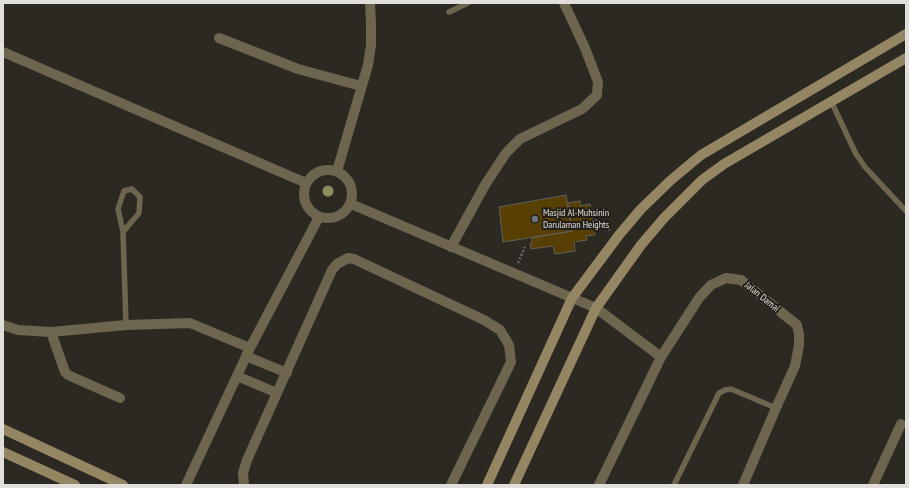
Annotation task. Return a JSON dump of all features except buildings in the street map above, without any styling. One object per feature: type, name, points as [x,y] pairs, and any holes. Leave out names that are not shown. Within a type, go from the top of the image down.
[{"type":"street","points":[[337,171],[368,65],[371,24],[370,3]]},
{"type":"street","points":[[452,247],[485,185],[506,152],[520,139],[582,109],[597,95],[598,82],[564,3]]},
{"type":"street","points":[[488,485],[572,298],[619,235],[651,199],[701,155],[906,34]]},
{"type":"street","points":[[219,38],[298,68],[361,86]]},
{"type":"street","points":[[3,52],[306,183]]},
{"type":"street","points":[[514,485],[596,308],[641,245],[664,218],[702,180],[724,164],[906,58]]},
{"type":"street","points":[[330,170],[337,171],[344,175],[352,188],[353,196],[351,204],[341,215],[334,218],[318,217],[312,213],[304,199],[306,183],[316,173],[330,170]]},
{"type":"street","points":[[351,204],[596,308],[661,358]]},
{"type":"street","points":[[186,485],[248,352],[318,217]]},
{"type":"street","points":[[244,485],[243,473],[248,460],[332,270],[337,264],[348,258],[354,259],[484,320],[500,330],[509,345],[511,362],[451,485]]},
{"type":"street","name":"Jalan Damai","points":[[599,485],[661,358],[699,298],[711,285],[726,278],[741,280],[797,325],[799,345],[795,366],[743,485]]},
{"type":"street","points":[[3,325],[18,330],[51,332],[126,325],[190,323],[287,373]]},
{"type":"street","points":[[51,332],[65,372],[68,375],[120,398]]},
{"type":"street","points":[[237,376],[277,393]]},
{"type":"street","points":[[873,485],[901,424]]},
{"type":"street","points":[[3,428],[123,485]]},
{"type":"street","points":[[3,452],[75,485]]},
{"type":"lane","points":[[449,12],[468,3]]},
{"type":"lane","points":[[831,101],[856,154],[865,167],[906,211]]},
{"type":"lane","points":[[123,232],[139,213],[140,197],[132,189],[124,191],[118,209],[123,232],[126,325]]},
{"type":"lane","points":[[674,485],[719,394],[725,390],[731,389],[776,408]]},
{"type":"path","points":[[596,220],[619,235]]},
{"type":"path","points":[[517,264],[525,247]]},
{"type":"place","name":"Masjid Al-Muhsinin Darulaman Heights","points":[[535,219]]}]
